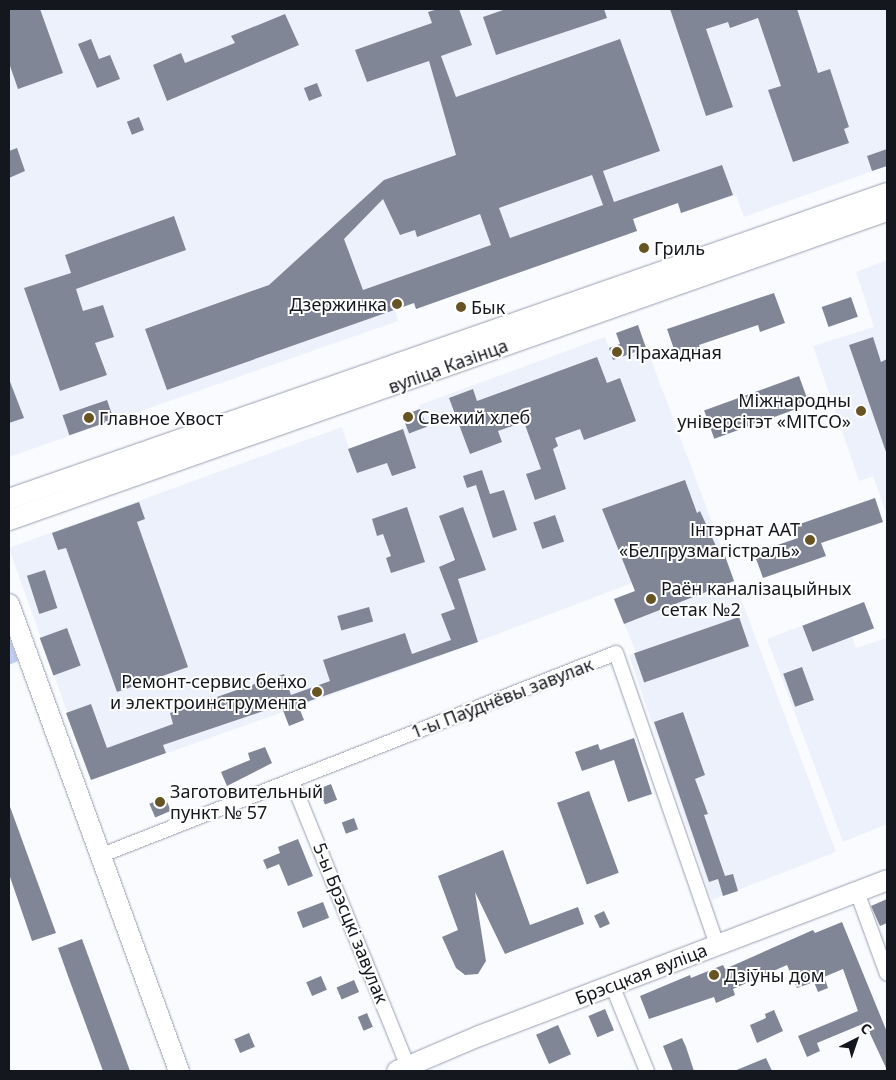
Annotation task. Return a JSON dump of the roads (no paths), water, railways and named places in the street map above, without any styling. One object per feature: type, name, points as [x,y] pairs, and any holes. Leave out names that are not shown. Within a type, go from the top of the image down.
[{"type":"main road","name":"вуліца Казінца","points":[[9,520],[171,454],[731,256],[887,193]]},
{"type":"main road","name":"вуліца Казінца","points":[[769,242],[887,211]]},
{"type":"main road","name":"вуліца Казінца","points":[[9,499],[171,454]]},
{"type":"main road","points":[[9,604],[102,855],[179,1071]]},
{"type":"main road","name":"Брэсцкая вуліца","points":[[402,1069],[717,944],[887,880]]},
{"type":"street","name":"1-ы Паўднёвы завулак","points":[[102,855],[616,654],[717,944]]},
{"type":"street","name":"5-ы Брэсцкі завулак","points":[[292,781],[402,1069]]},
{"type":"street","points":[[857,892],[887,974]]},
{"type":"street","points":[[612,985],[647,1071]]},
{"type":"place","name":"Гриль","points":[[644,248]]},
{"type":"place","name":"Дзержинка","points":[[397,304]]},
{"type":"place","name":"Бык","points":[[461,307]]},
{"type":"place","name":"Прахадная","points":[[617,352]]},
{"type":"place","name":"Міжнародны універсітэт «МІТСО»","points":[[861,411]]},
{"type":"place","name":"Свежий хлеб","points":[[408,417]]},
{"type":"place","name":"Главное Хвост","points":[[89,418]]},
{"type":"place","name":"Інтэрнат ААТ «Белгрузмагістраль»","points":[[810,540]]},
{"type":"place","name":"Раён каналізацыйных сетак №2","points":[[651,599]]},
{"type":"place","name":"Ремонт-сервис бенхо и электроинструмента","points":[[317,692]]},
{"type":"place","name":"Заготовительный пункт № 57","points":[[160,802]]},
{"type":"place","name":"Дзіўны дом","points":[[714,975]]}]
